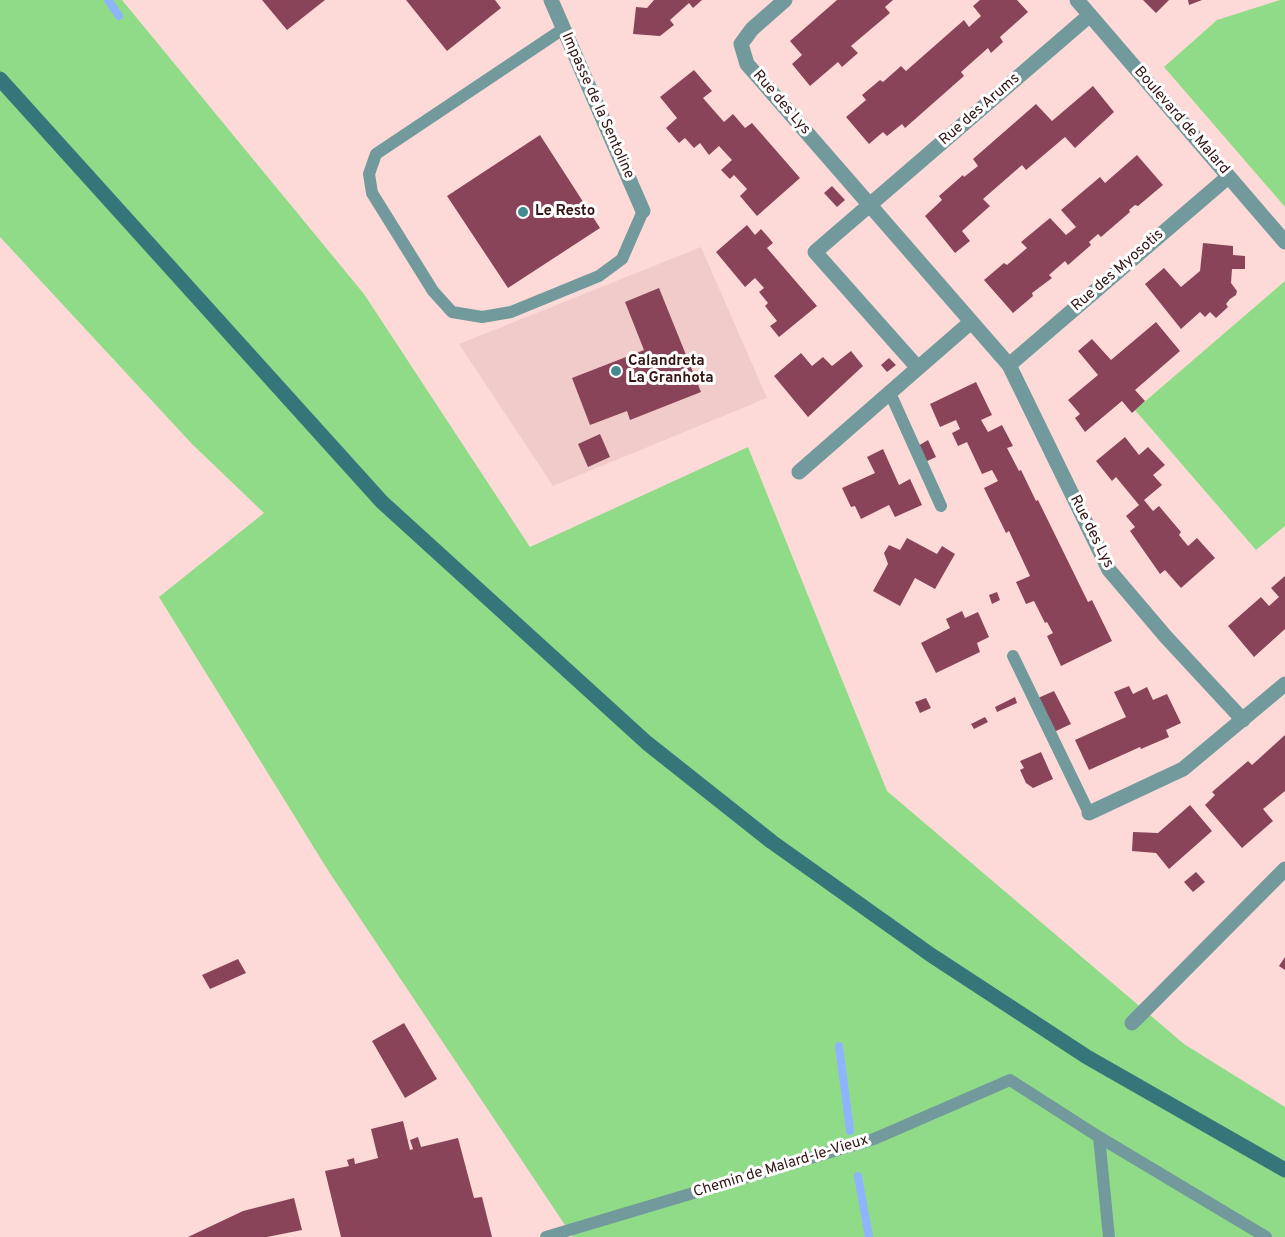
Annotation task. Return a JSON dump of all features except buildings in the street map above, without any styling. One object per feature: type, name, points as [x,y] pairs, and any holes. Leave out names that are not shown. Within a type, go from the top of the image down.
[{"type":"main road","points":[[0,79],[382,502],[647,743],[772,842],[931,955],[1087,1057],[1285,1170]]},
{"type":"street","name":"Impasse de la Sentoline","points":[[551,0],[643,211]]},
{"type":"street","name":"Rue des Lys","points":[[784,0],[752,29],[741,44],[747,64],[1009,365],[1109,570],[1166,637],[1243,720]]},
{"type":"street","name":"Boulevard de Malard","points":[[1077,0],[1285,242]]},
{"type":"street","name":"Rue des Arums","points":[[870,205],[1090,15]]},
{"type":"street","name":"Rue des Myosotis","points":[[1009,365],[1228,177]]},
{"type":"street","points":[[870,205],[815,252],[918,368]]},
{"type":"street","points":[[799,472],[971,322]]},
{"type":"street","points":[[1089,813],[1183,770],[1285,684]]},
{"type":"street","points":[[1132,1023],[1285,869]]},
{"type":"lane","points":[[562,29],[376,154],[369,174],[372,193],[433,291],[452,312],[482,317],[511,312],[599,276],[622,259],[643,211]]},
{"type":"lane","points":[[890,393],[941,506]]},
{"type":"lane","points":[[1013,656],[1089,813]]},
{"type":"lane","name":"Chemin de Malard-le-Vieux","points":[[546,1237],[874,1139],[1010,1080],[1099,1137]]},
{"type":"lane","points":[[1099,1137],[1109,1237]]},
{"type":"lane","points":[[1099,1137],[1266,1237]]},
{"type":"shaded area","name":"Calandreta La Granhota","points":[[701,247],[767,398],[553,486],[459,344]]},
{"type":"green space","points":[[0,0],[122,0],[364,294],[530,547],[748,447],[887,791],[1184,1044],[1285,1107],[1285,1237],[573,1237],[329,872],[159,597],[264,513],[192,444],[0,237]]},
{"type":"green space","points":[[1285,0],[1285,207],[1164,67],[1217,20]]},
{"type":"green space","points":[[1285,281],[1285,526],[1256,550],[1135,410]]},
{"type":"waterway","points":[[108,0],[119,16]]},
{"type":"waterway","points":[[839,1046],[850,1131]]},
{"type":"waterway","points":[[858,1176],[869,1237]]},
{"type":"place","name":"Le Resto","points":[[523,212]]},
{"type":"place","name":"Calandreta La Granhota","points":[[616,371]]}]
